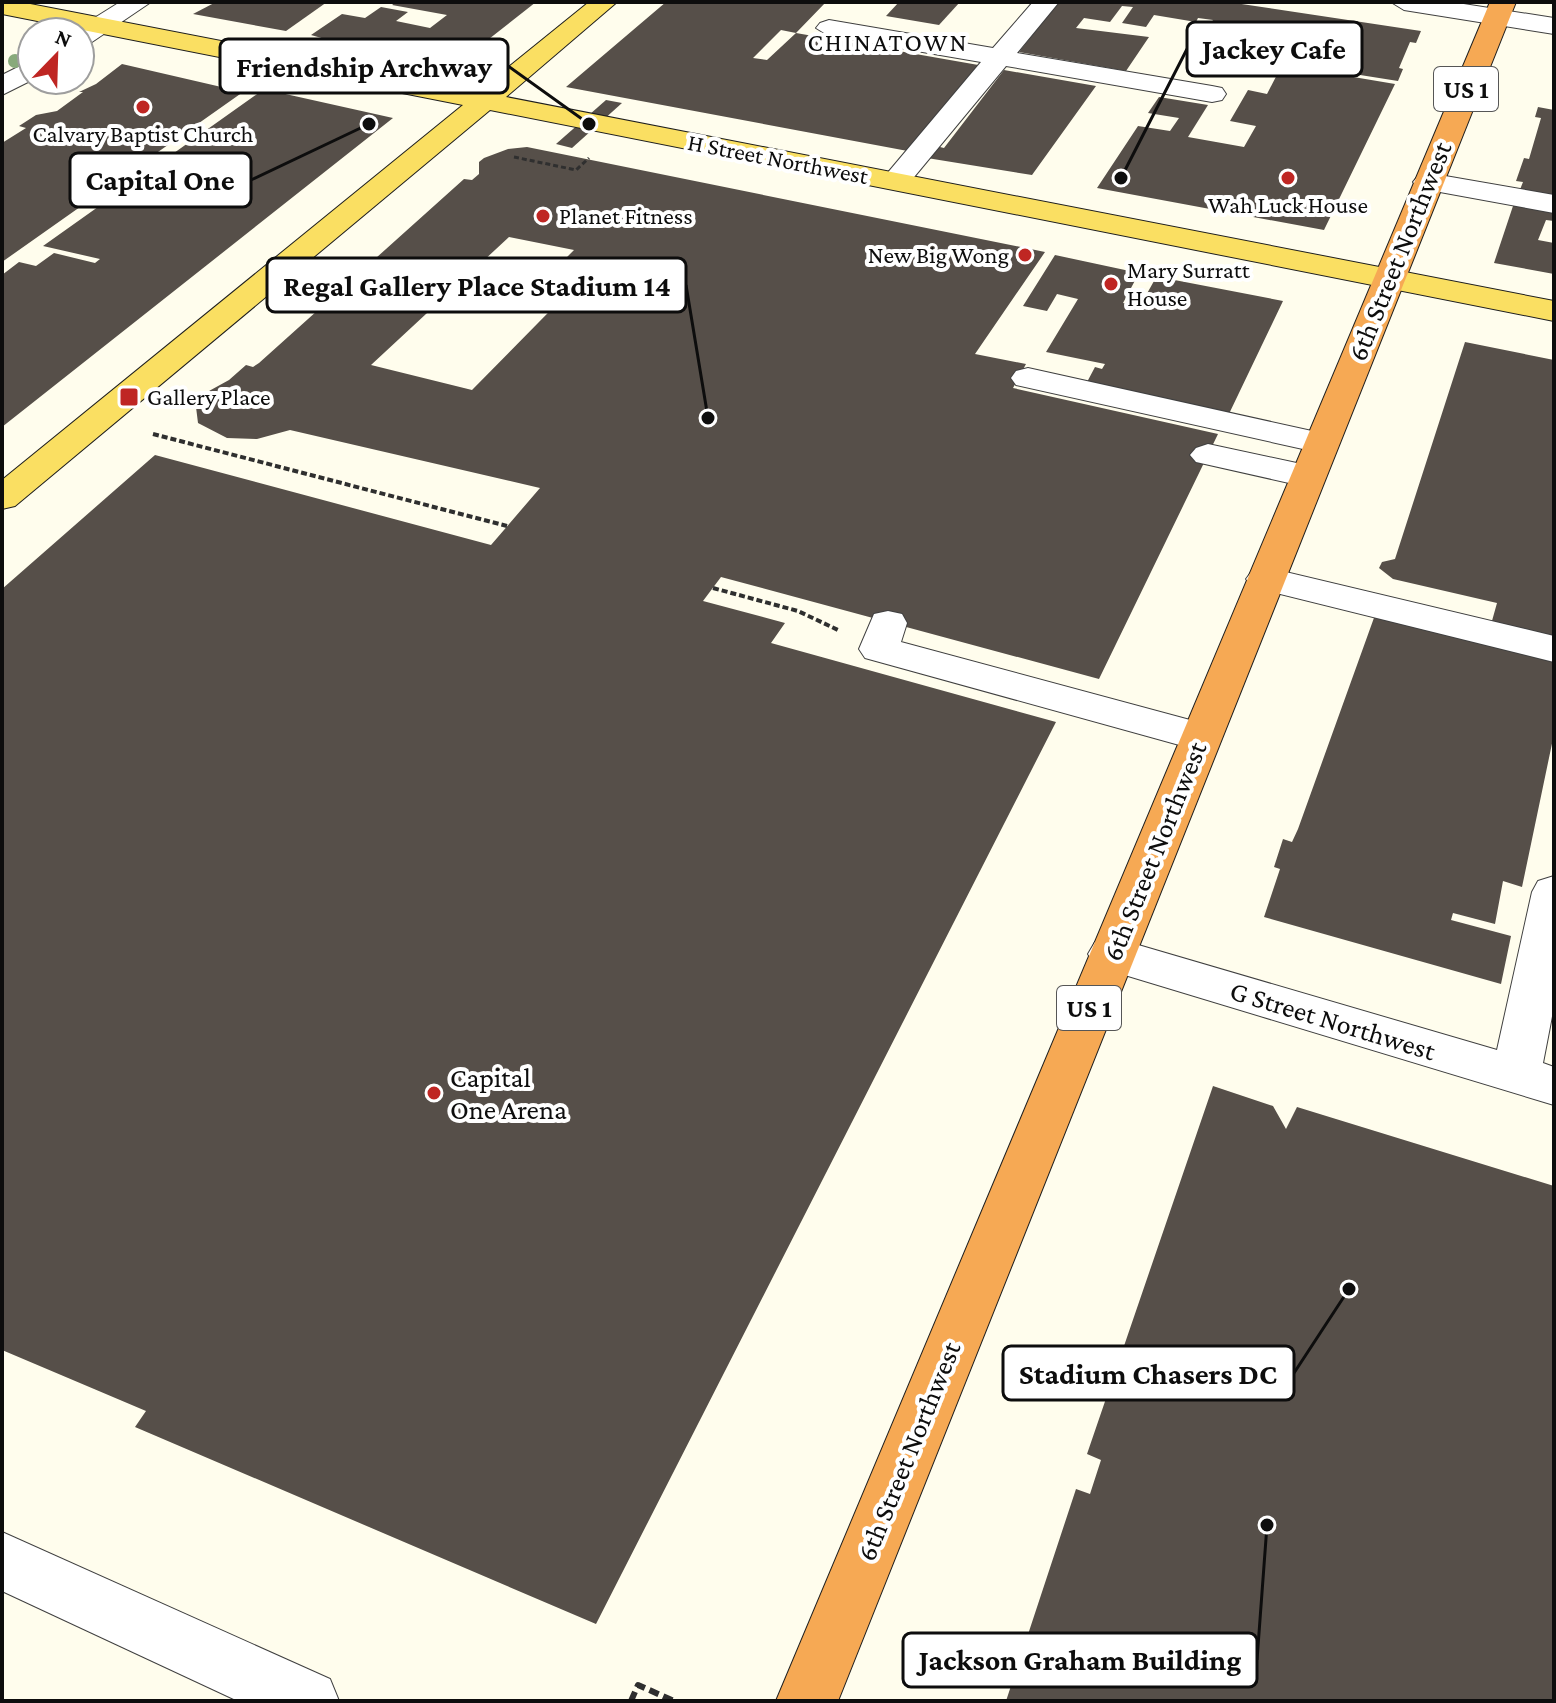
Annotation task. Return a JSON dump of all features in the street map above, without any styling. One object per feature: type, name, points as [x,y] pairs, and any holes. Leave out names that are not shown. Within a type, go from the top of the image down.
[{"type":"highway","name":"6th Street Northwest","points":[[807,1701],[1500,9]]},
{"type":"main road","points":[[2,498],[604,2]]},
{"type":"main road","name":"H Street Northwest","points":[[2,6],[36,16]]},
{"type":"main road","name":"H Street Northwest","points":[[96,33],[483,102],[1554,311]]},
{"type":"street","points":[[96,28],[138,2]]},
{"type":"street","points":[[895,182],[1046,2]]},
{"type":"street","points":[[1404,2],[1500,9],[1554,26]]},
{"type":"street","points":[[829,28],[1212,94]]},
{"type":"street","points":[[1428,182],[1554,204]]},
{"type":"street","points":[[1028,378],[1314,460]]},
{"type":"street","points":[[1208,455],[1314,460]]},
{"type":"street","points":[[1265,579],[1554,649]]},
{"type":"street","points":[[888,623],[879,649],[1201,737]]},
{"type":"street","points":[[1535,1080],[1554,892]]},
{"type":"street","name":"G Street Northwest","points":[[1111,954],[1535,1080]]},
{"type":"street","points":[[2,1561],[308,1701]]},
{"type":"path","points":[[514,157],[576,170],[593,155]]},
{"type":"path","points":[[153,434],[507,526]]},
{"type":"path","points":[[713,588],[798,611]]},
{"type":"path","points":[[631,1701],[638,1685],[674,1701]]},
{"type":"building","points":[[216,2],[327,2],[286,31],[193,14]]},
{"type":"building","points":[[396,2],[536,2],[457,64],[392,55],[397,51],[346,45],[311,35],[342,14],[365,18],[381,7],[408,12],[396,21],[430,28],[447,15],[392,5]]},
{"type":"building","points":[[666,2],[826,2],[796,33],[984,66],[913,152],[566,87]],"holes":[[[781,30],[796,33],[767,60],[753,58]]]},
{"type":"building","points":[[899,2],[960,2],[939,25],[886,16]]},
{"type":"building","points":[[1058,2],[1228,2],[1421,31],[1416,43],[1410,42],[1399,68],[1403,69],[1398,81],[1278,62],[1281,57],[1240,49],[1249,35],[1228,32],[1221,44],[1201,40],[1213,20],[1198,18],[1196,22],[1154,15],[1146,27],[1122,23],[1133,7],[1122,6],[1110,22],[1084,18],[1076,28],[1149,37],[1126,71],[1019,52]]},
{"type":"building","points":[[122,64],[243,92],[2,262],[2,143],[26,128],[19,126],[36,115],[57,111],[78,96],[96,96],[96,84]]},
{"type":"building","name":"Wah Luck House","points":[[1282,65],[1395,84],[1324,230],[1097,188],[1138,126],[1170,131],[1179,118],[1148,113],[1159,97],[1208,105],[1188,137],[1244,147],[1256,126],[1230,121],[1248,90],[1267,94]]},
{"type":"building","points":[[1004,70],[1096,86],[1032,175],[927,158],[936,146],[944,148]]},
{"type":"building","points":[[272,91],[393,118],[2,427],[2,275],[19,262],[36,266],[54,253],[95,263],[100,259],[43,246],[260,92]]},
{"type":"building","points":[[606,100],[622,103],[572,148],[556,144]]},
{"type":"building","points":[[1538,107],[1554,110],[1554,198],[1519,192],[1523,182],[1516,181],[1524,158],[1529,159],[1541,118],[1535,117]]},
{"type":"building","name":"Capital One Arena","points":[[527,147],[1045,252],[975,354],[1026,364],[1013,388],[1218,434],[1099,679],[721,577],[703,601],[785,623],[771,643],[1056,722],[596,1624],[135,1427],[146,1411],[2,1350],[2,589],[155,455],[491,545],[540,488],[290,430],[257,439],[227,438],[198,423],[196,407],[209,391],[229,380],[246,365],[253,367],[259,363],[464,179],[472,180],[479,174],[479,162],[508,149]],"holes":[[[509,237],[574,250],[567,257],[597,263],[472,390],[371,365]]]},
{"type":"building","points":[[1515,200],[1554,206],[1554,221],[1546,220],[1538,240],[1554,243],[1554,274],[1494,263]]},
{"type":"building","points":[[1055,255],[1139,273],[1123,303],[1140,306],[1154,281],[1162,282],[1164,278],[1283,301],[1227,418],[1086,384],[1095,367],[1102,369],[1105,364],[1046,352],[1078,299],[1057,294],[1047,311],[1023,306]]},
{"type":"building","points":[[1465,342],[1554,360],[1554,643],[1490,628],[1497,603],[1393,579],[1379,568],[1382,562],[1395,559]]},
{"type":"building","points":[[1375,615],[1554,658],[1554,734],[1522,887],[1503,881],[1495,924],[1453,913],[1451,920],[1511,936],[1501,984],[1264,917],[1280,869],[1274,867],[1283,839],[1292,842],[1298,829]]},
{"type":"building","points":[[1213,1086],[1273,1106],[1286,1129],[1297,1107],[1554,1186],[1554,1701],[1006,1701],[1076,1489],[1090,1494],[1101,1460],[1087,1454]]},
{"type":"place","name":"Calvary Baptist Church","points":[[143,107]]},
{"type":"place","name":"Capital One","points":[[369,124]]},
{"type":"place","name":"Friendship Archway","points":[[589,124]]},
{"type":"place","name":"Jackey Cafe","points":[[1121,178]]},
{"type":"place","name":"Wah Luck House","points":[[1288,178]]},
{"type":"place","name":"Planet Fitness","points":[[543,216]]},
{"type":"place","name":"New Big Wong","points":[[1025,255]]},
{"type":"place","name":"Mary Surratt House","points":[[1111,284]]},
{"type":"place","name":"Gallery Place","points":[[129,397]]},
{"type":"place","name":"Regal Gallery Place Stadium 14","points":[[708,418]]},
{"type":"place","name":"Capital One Arena","points":[[434,1093]]},
{"type":"place","name":"Stadium Chasers DC","points":[[1349,1289]]},
{"type":"place","name":"Jackson Graham Building","points":[[1267,1525]]},
{"type":"district","name":"CHINATOWN","points":[[888,42]]}]
